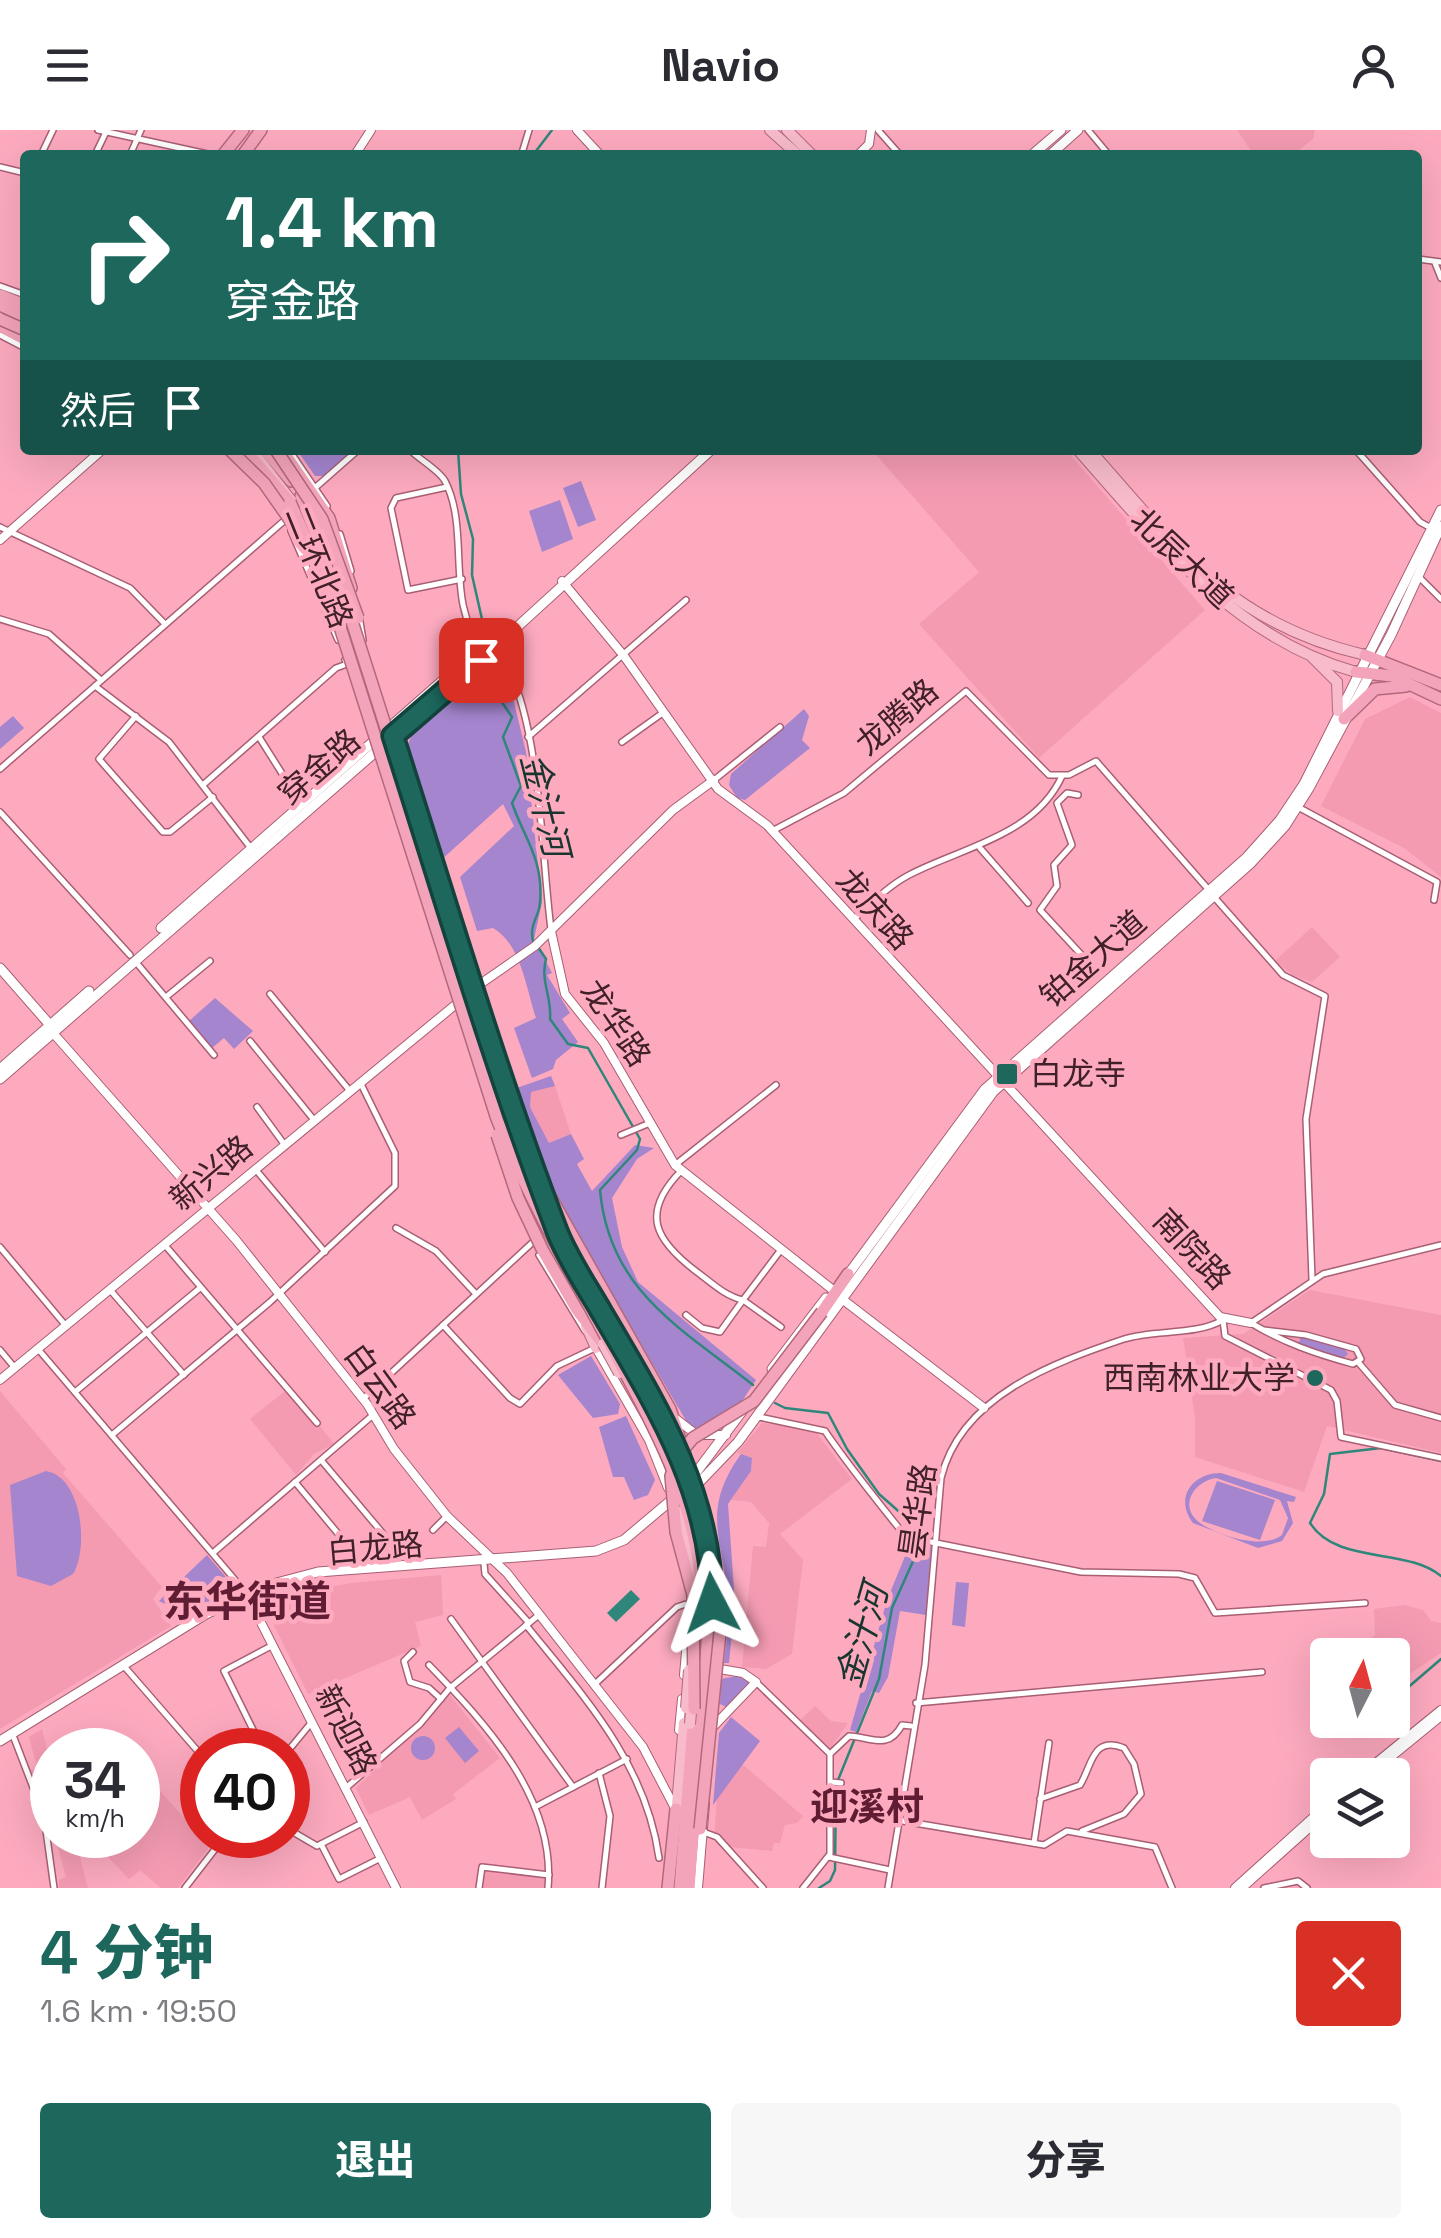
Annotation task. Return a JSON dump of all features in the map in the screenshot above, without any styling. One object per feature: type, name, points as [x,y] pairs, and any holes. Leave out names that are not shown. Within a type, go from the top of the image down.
[{"type":"highway","points":[[227,150],[244,130]]},
{"type":"highway","points":[[237,150],[252,130]]},
{"type":"highway","points":[[233,455],[264,483],[294,526],[348,661],[372,707]]},
{"type":"highway","points":[[252,455],[304,528],[348,661]]},
{"type":"highway","points":[[269,455],[296,488],[324,540],[508,1171],[538,1247],[602,1344]]},
{"type":"highway","points":[[285,455],[322,518],[372,707],[506,1106],[544,1199],[676,1442],[701,1518],[710,1569],[711,1622],[693,1888]]},
{"type":"highway","points":[[1371,657],[1441,685]]},
{"type":"highway","points":[[1362,672],[1382,673],[1441,699]]},
{"type":"highway","points":[[1341,715],[1378,687],[1416,686]]},
{"type":"highway","points":[[487,1090],[524,1181],[658,1431],[680,1484],[695,1542],[701,1594],[694,1709],[673,1888]]},
{"type":"highway","points":[[506,1106],[560,1218],[673,1415],[692,1485]]},
{"type":"highway","points":[[694,1709],[694,1595],[674,1520],[671,1476],[678,1456],[693,1438],[754,1401],[848,1274]]},
{"type":"highway","points":[[693,1888],[723,1603],[719,1571],[704,1528]]},
{"type":"highway","points":[[673,1888],[676,1810]]},
{"type":"main road","points":[[770,130],[792,150]]},
{"type":"main road","points":[[787,130],[807,150]]},
{"type":"main road","points":[[1038,150],[1061,130]]},
{"type":"main road","points":[[1056,150],[1078,130]]},
{"type":"main road","name":"二环北路","points":[[252,455],[304,517],[348,615]]},
{"type":"main road","name":"二环北路","points":[[268,455],[315,533],[348,615],[368,694]]},
{"type":"main road","name":"穿金路","points":[[488,646],[697,455]]},
{"type":"main road","name":"穿金路","points":[[132,957],[250,846],[392,732],[705,455]]},
{"type":"main road","name":"北辰大道","points":[[1082,455],[1195,580],[1255,624],[1305,650],[1362,672]]},
{"type":"main road","name":"北辰大道","points":[[1094,455],[1188,560],[1243,606],[1313,643],[1371,657]]},
{"type":"main road","name":"铂金大道","points":[[737,1420],[833,1290],[920,1185],[1000,1079],[1268,846],[1298,806],[1362,672],[1419,577],[1441,510]]},
{"type":"main road","name":"铂金大道","points":[[1371,657],[1436,527]]},
{"type":"main road","points":[[1305,650],[1337,682],[1341,715]]},
{"type":"main road","name":"铂金大道","points":[[1212,894],[1280,820],[1341,715]]},
{"type":"main road","name":"穿金路","points":[[0,1068],[373,747]]},
{"type":"main road","points":[[397,784],[504,1114],[553,1246],[602,1344],[659,1444],[683,1518],[694,1603],[673,1888]]},
{"type":"main road","points":[[422,863],[517,1179],[573,1304],[585,1321]]},
{"type":"main road","name":"白云路","points":[[0,968],[50,1028]]},
{"type":"main road","name":"白云路","points":[[0,976],[50,1028]]},
{"type":"main road","name":"穿金路","points":[[0,1078],[50,1028]]},
{"type":"main road","name":"铂金大道","points":[[749,1427],[920,1185]]},
{"type":"main road","points":[[536,1194],[558,1233]]},
{"type":"main road","points":[[573,1304],[602,1344]]},
{"type":"main road","points":[[737,1420],[740,1429],[749,1427]]},
{"type":"main road","name":"白龙路","points":[[692,1485],[737,1420]]},
{"type":"main road","name":"白龙路","points":[[0,1744],[247,1594],[302,1575],[585,1553],[611,1546],[673,1502],[749,1427]]},
{"type":"main road","name":"白龙路","points":[[247,1594],[319,1577],[497,1561]]},
{"type":"main road","name":"白龙路","points":[[0,1744],[125,1667]]},
{"type":"main road","points":[[693,1888],[699,1769]]},
{"type":"main road","points":[[676,1810],[682,1771]]},
{"type":"street","points":[[132,150],[140,130]]},
{"type":"street","points":[[577,130],[595,150]]},
{"type":"street","points":[[874,130],[895,150]]},
{"type":"street","points":[[1088,130],[1106,150]]},
{"type":"street","points":[[102,131],[189,150]]},
{"type":"street","points":[[1438,262],[1441,278]]},
{"type":"street","points":[[0,540],[96,455]]},
{"type":"street","points":[[232,455],[256,480],[284,520],[348,661]]},
{"type":"street","points":[[287,455],[316,487],[348,556],[368,658],[373,747],[538,1247],[573,1304]]},
{"type":"street","points":[[316,487],[352,455]]},
{"type":"street","points":[[416,455],[444,478],[447,487],[396,498],[390,508],[408,590],[462,579]]},
{"type":"street","points":[[1360,455],[1420,522],[1436,527]]},
{"type":"street","name":"龙华路","points":[[447,487],[465,622],[507,663],[528,737],[551,931],[564,994],[604,1043],[678,1168],[833,1290]]},
{"type":"street","points":[[0,769],[284,520]]},
{"type":"street","points":[[0,527],[130,588],[166,624]]},
{"type":"street","points":[[1419,577],[1441,600]]},
{"type":"street","name":"龙庆路","points":[[562,581],[624,656],[729,800],[771,832],[1000,1079]]},
{"type":"street","points":[[528,737],[686,600]]},
{"type":"street","points":[[348,615],[348,661]]},
{"type":"street","points":[[348,615],[368,658]]},
{"type":"street","points":[[0,620],[50,634],[102,680]]},
{"type":"street","points":[[204,784],[348,661]]},
{"type":"street","points":[[95,686],[169,742],[250,846]]},
{"type":"street","name":"龙腾路","points":[[771,832],[844,793],[966,691],[1049,774]]},
{"type":"street","points":[[372,707],[392,732],[473,989],[558,1233],[674,1438],[704,1528],[712,1586],[699,1769],[706,1832],[693,1888]]},
{"type":"street","points":[[622,742],[664,712]]},
{"type":"street","points":[[136,716],[99,759],[163,832],[170,832],[213,797]]},
{"type":"street","points":[[473,989],[537,944],[659,822],[780,727]]},
{"type":"street","points":[[259,737],[288,783],[306,799]]},
{"type":"street","points":[[853,920],[908,875],[980,848],[1048,796],[1062,776],[1096,761],[1283,975],[1326,996],[1306,1119],[1312,1279]]},
{"type":"street","points":[[383,777],[384,768],[391,764],[404,771]]},
{"type":"street","points":[[1048,796],[1049,774],[1062,776]]},
{"type":"street","points":[[1078,795],[1067,793],[1057,803],[1072,845],[1054,865],[1057,886],[1040,910],[1090,963]]},
{"type":"street","points":[[1298,806],[1436,882],[1434,900]]},
{"type":"street","points":[[0,812],[132,957],[214,1055]]},
{"type":"street","points":[[419,818],[422,863]]},
{"type":"street","points":[[398,824],[422,863]]},
{"type":"street","points":[[980,848],[1028,902]]},
{"type":"street","points":[[166,998],[210,960]]},
{"type":"street","points":[[270,994],[350,1091]]},
{"type":"street","name":"新兴路","points":[[0,1380],[455,1004]]},
{"type":"street","name":"白云路","points":[[50,1028],[209,1207],[279,1293],[363,1399],[447,1516],[497,1561],[540,1614],[658,1774],[676,1810]]},
{"type":"street","points":[[250,1041],[314,1120]]},
{"type":"street","name":"南院路","points":[[1000,1079],[1223,1320],[1252,1323],[1312,1279],[1336,1269],[1441,1246]]},
{"type":"street","points":[[112,1436],[385,1199],[398,1174],[395,1153],[360,1082]]},
{"type":"street","points":[[776,1085],[678,1168],[659,1202],[660,1236],[672,1254],[781,1327]]},
{"type":"street","points":[[257,1107],[284,1144]]},
{"type":"street","points":[[621,1135],[650,1123]]},
{"type":"street","points":[[254,1168],[324,1252]]},
{"type":"street","points":[[396,1228],[436,1251],[476,1294]]},
{"type":"street","points":[[164,1244],[318,1422]]},
{"type":"street","points":[[0,1247],[66,1326]]},
{"type":"street","points":[[363,1399],[476,1294],[538,1247]]},
{"type":"street","points":[[686,1315],[702,1328],[720,1332],[780,1251]]},
{"type":"street","points":[[75,1392],[200,1288]]},
{"type":"street","points":[[110,1290],[184,1375]]},
{"type":"street","points":[[842,1299],[984,1408]]},
{"type":"street","points":[[1223,1320],[1223,1335],[1331,1390],[1337,1401],[1341,1437],[1441,1458]]},
{"type":"street","name":"昙华路","points":[[888,1888],[925,1664],[944,1463],[954,1442],[984,1408],[1029,1376],[1122,1339],[1223,1320]]},
{"type":"street","points":[[1252,1323],[1294,1347],[1358,1362],[1395,1405],[1441,1418]]},
{"type":"street","points":[[443,1325],[520,1404],[557,1366],[602,1344],[649,1440],[673,1502],[686,1559],[689,1603],[676,1767],[682,1771]]},
{"type":"street","points":[[1264,1330],[1306,1335],[1356,1348],[1361,1354],[1358,1362]]},
{"type":"street","points":[[38,1349],[247,1594]]},
{"type":"street","points":[[0,1350],[15,1368]]},
{"type":"street","points":[[639,1376],[684,1428],[701,1436],[717,1437],[730,1432]]},
{"type":"street","points":[[214,1552],[373,1416]]},
{"type":"street","points":[[757,1416],[826,1431],[856,1478],[890,1512],[906,1537],[1081,1572],[1179,1574],[1195,1578],[1215,1612],[1366,1603]]},
{"type":"street","points":[[321,1460],[385,1536],[392,1566]]},
{"type":"street","points":[[295,1482],[345,1542],[350,1569]]},
{"type":"street","points":[[433,1530],[447,1516]]},
{"type":"street","points":[[484,1564],[485,1574],[627,1759],[655,1830],[659,1858]]},
{"type":"street","name":"新迎路","points":[[247,1594],[396,1888]]},
{"type":"street","points":[[595,1684],[677,1607],[689,1603]]},
{"type":"street","points":[[347,1787],[398,1744],[481,1660],[540,1614]]},
{"type":"street","points":[[450,1619],[573,1787]]},
{"type":"street","points":[[252,1728],[224,1671],[273,1645]]},
{"type":"street","points":[[412,1652],[404,1661],[410,1682],[429,1688],[440,1699]]},
{"type":"street","points":[[429,1665],[524,1782],[550,1855],[548,1888]]},
{"type":"street","points":[[125,1667],[180,1731]]},
{"type":"street","points":[[708,1668],[743,1673],[756,1682],[830,1754],[834,1857],[803,1888]]},
{"type":"street","points":[[916,1703],[1262,1672]]},
{"type":"street","points":[[702,1740],[756,1682]]},
{"type":"street","points":[[1383,1758],[1441,1713]]},
{"type":"street","points":[[1389,1758],[1441,1713]]},
{"type":"street","points":[[307,1728],[313,1721]]},
{"type":"street","points":[[830,1754],[857,1736],[889,1740],[902,1726],[912,1726]]},
{"type":"street","points":[[14,1738],[44,1816],[54,1888]]},
{"type":"street","points":[[1034,1843],[1048,1743]]},
{"type":"street","points":[[1040,1799],[1080,1785],[1097,1749],[1108,1744],[1124,1748],[1134,1764],[1141,1794],[1124,1814],[1080,1833]]},
{"type":"street","points":[[535,1807],[627,1759]]},
{"type":"street","points":[[658,1774],[682,1771]]},
{"type":"street","points":[[600,1773],[610,1816],[602,1888]]},
{"type":"street","points":[[831,1782],[842,1783]]},
{"type":"street","points":[[897,1820],[1034,1843],[1048,1844],[1064,1831],[1154,1847],[1172,1888]]},
{"type":"street","points":[[321,1844],[364,1822]]},
{"type":"street","points":[[1238,1888],[1310,1823]]},
{"type":"street","points":[[706,1832],[717,1838],[762,1888]]},
{"type":"street","points":[[310,1839],[321,1844],[339,1880],[383,1857]]},
{"type":"street","points":[[834,1857],[890,1870]]},
{"type":"street","points":[[185,1888],[208,1858]]},
{"type":"street","points":[[480,1888],[482,1867],[549,1874]]},
{"type":"street","points":[[1264,1888],[1298,1880],[1306,1888]]},
{"type":"shaded area","points":[[1237,130],[1315,130],[1313,139],[1299,150],[1251,150]]},
{"type":"shaded area","points":[[300,455],[348,455],[326,476],[315,476]]},
{"type":"shaded area","points":[[876,455],[1070,455],[1205,610],[1039,758],[919,624],[979,572]]},
{"type":"shaded area","points":[[581,481],[596,520],[578,527],[563,488]]},
{"type":"shaded area","points":[[560,500],[573,539],[542,552],[529,511]]},
{"type":"shaded area","points":[[492,661],[505,665],[526,752],[542,902],[534,939],[552,973],[547,975],[570,1013],[562,1019],[578,1042],[556,1060],[553,1069],[532,1078],[514,1028],[536,1018],[521,968],[502,935],[493,928],[477,931],[460,877],[514,826],[503,804],[440,861],[407,757],[415,727]]},
{"type":"shaded area","points":[[1410,697],[1441,713],[1441,877],[1404,848],[1321,806],[1365,719]]},
{"type":"shaded area","points":[[804,709],[809,716],[802,740],[810,748],[745,800],[737,798],[729,785],[731,774]]},
{"type":"shaded area","points":[[13,716],[24,728],[0,749],[0,727]]},
{"type":"shaded area","points":[[1312,927],[1340,957],[1312,982],[1294,976],[1275,961]]},
{"type":"shaded area","points":[[215,998],[253,1031],[234,1049],[224,1038],[212,1048],[189,1021]]},
{"type":"shaded area","points":[[551,1076],[555,1086],[531,1092],[530,1107],[549,1143],[571,1134],[584,1159],[577,1164],[592,1191],[635,1145],[654,1148],[637,1159],[612,1198],[622,1247],[638,1282],[756,1380],[734,1413],[703,1432],[688,1424],[538,1169],[508,1091]]},
{"type":"shaded area","points":[[555,1086],[571,1134],[549,1143],[530,1107],[531,1092]]},
{"type":"shaded area","name":"西南林业大学","points":[[1310,1290],[1441,1315],[1441,1453],[1327,1426],[1304,1492],[1195,1457],[1195,1418],[1183,1338],[1243,1334]]},
{"type":"shaded area","points":[[1301,1336],[1344,1348],[1348,1354],[1342,1359],[1298,1346]]},
{"type":"shaded area","points":[[591,1356],[620,1404],[618,1414],[593,1418],[558,1375]]},
{"type":"shaded area","points":[[0,1391],[66,1469],[63,1473],[162,1587],[153,1599],[171,1626],[0,1729]]},
{"type":"shaded area","points":[[285,1391],[293,1392],[334,1444],[314,1454],[296,1475],[250,1419]]},
{"type":"shaded area","points":[[626,1416],[655,1480],[648,1495],[634,1500],[624,1477],[613,1477],[599,1427]]},
{"type":"shaded area","points":[[762,1423],[812,1427],[852,1479],[780,1534],[803,1560],[792,1654],[766,1669],[742,1667],[753,1546],[766,1547],[769,1523],[751,1502],[731,1500],[751,1471],[752,1458],[737,1453]]},
{"type":"shaded area","points":[[741,1454],[752,1458],[751,1471],[728,1504],[735,1604],[729,1663],[724,1663],[728,1607],[718,1508],[721,1492]]},
{"type":"shaded area","points":[[46,1471],[68,1486],[75,1499],[81,1532],[73,1574],[51,1586],[17,1576],[10,1485]]},
{"type":"shaded area","points":[[1221,1473],[1296,1497],[1294,1502],[1287,1501],[1293,1523],[1282,1541],[1258,1548],[1193,1523],[1185,1505],[1186,1496],[1194,1482]],"holes":[[[1216,1478],[1280,1500],[1288,1518],[1282,1535],[1264,1541],[1241,1540],[1200,1523],[1189,1502],[1201,1484]]]},
{"type":"shaded area","points":[[1217,1481],[1275,1500],[1260,1540],[1202,1521]]},
{"type":"shaded area","points":[[906,1540],[931,1547],[926,1615],[900,1611],[888,1677],[879,1693],[872,1691],[856,1732],[850,1730],[887,1600],[908,1549]]},
{"type":"shaded area","points":[[207,1555],[226,1577],[230,1590],[189,1615],[159,1601]]},
{"type":"shaded area","points":[[441,1575],[443,1615],[415,1622],[421,1646],[308,1694],[270,1617],[266,1599],[351,1583]]},
{"type":"shaded area","points":[[956,1582],[969,1583],[965,1627],[952,1625]]},
{"type":"shaded area","points":[[631,1590],[640,1599],[616,1622],[607,1613]]},
{"type":"shaded area","points":[[1404,1605],[1423,1610],[1431,1621],[1441,1623],[1441,1653],[1410,1674],[1410,1638],[1372,1638],[1375,1635],[1374,1609]]},
{"type":"shaded area","points":[[737,1676],[752,1683],[728,1708],[720,1704],[721,1679]]},
{"type":"shaded area","points":[[450,1695],[500,1758],[453,1794],[456,1799],[422,1820],[410,1797],[369,1815],[356,1788]]},
{"type":"shaded area","points":[[815,1706],[831,1721],[848,1723],[830,1749],[799,1721]]},
{"type":"shaded area","points":[[731,1717],[760,1741],[713,1805],[719,1733]]},
{"type":"shaded area","points":[[459,1727],[479,1751],[465,1763],[445,1738]]},
{"type":"shaded area","points":[[423,1736],[435,1748],[423,1760],[411,1748]]},
{"type":"shaded area","points":[[742,1764],[803,1816],[797,1823],[785,1825],[780,1843],[774,1843],[772,1851],[719,1846],[714,1840],[717,1798]]},
{"type":"shaded area","points":[[160,1791],[180,1813],[180,1858],[201,1858],[178,1888],[161,1888],[140,1870],[129,1879],[109,1858],[160,1858]]},
{"type":"shaded area","points":[[61,1858],[80,1858],[88,1888],[59,1888],[59,1880],[66,1877]]},
{"type":"shaded area","points":[[484,1871],[545,1878],[544,1888],[482,1888]]},
{"type":"waterway","name":"金汁河","points":[[537,150],[552,130]]},
{"type":"waterway","name":"金汁河","points":[[458,455],[461,494],[473,539],[472,575],[484,628]]},
{"type":"waterway","name":"金汁河","points":[[489,666],[497,695],[512,717],[503,737],[521,786],[512,803],[539,874],[540,903],[533,941]]},
{"type":"waterway","name":"金汁河","points":[[538,947],[546,959],[544,975],[550,1019],[568,1044],[588,1048],[640,1139],[637,1150],[600,1190],[606,1225],[618,1255],[653,1304],[753,1385]]},
{"type":"waterway","name":"金汁河","points":[[775,1403],[785,1408],[828,1413],[847,1449],[879,1494],[904,1516],[919,1548],[892,1608],[879,1679],[836,1785],[835,1870],[830,1881],[819,1888]]},
{"type":"waterway","points":[[1441,1461],[1381,1448],[1330,1454],[1324,1494],[1310,1523],[1337,1545],[1410,1561],[1441,1576]]},
{"type":"waterway","points":[[1410,1686],[1441,1659]]},
{"type":"place","name":"白龙寺","points":[[1007,1074]]},
{"type":"place","name":"西南林业大学","points":[[1315,1378]]},
{"type":"district","name":"东华街道","points":[[247,1601]]},
{"type":"district","name":"迎溪村","points":[[867,1807]]},
{"type":"route","points":[[481,660],[393,736],[522,1141],[558,1233],[674,1438],[687,1470],[705,1535],[712,1603]]}]
